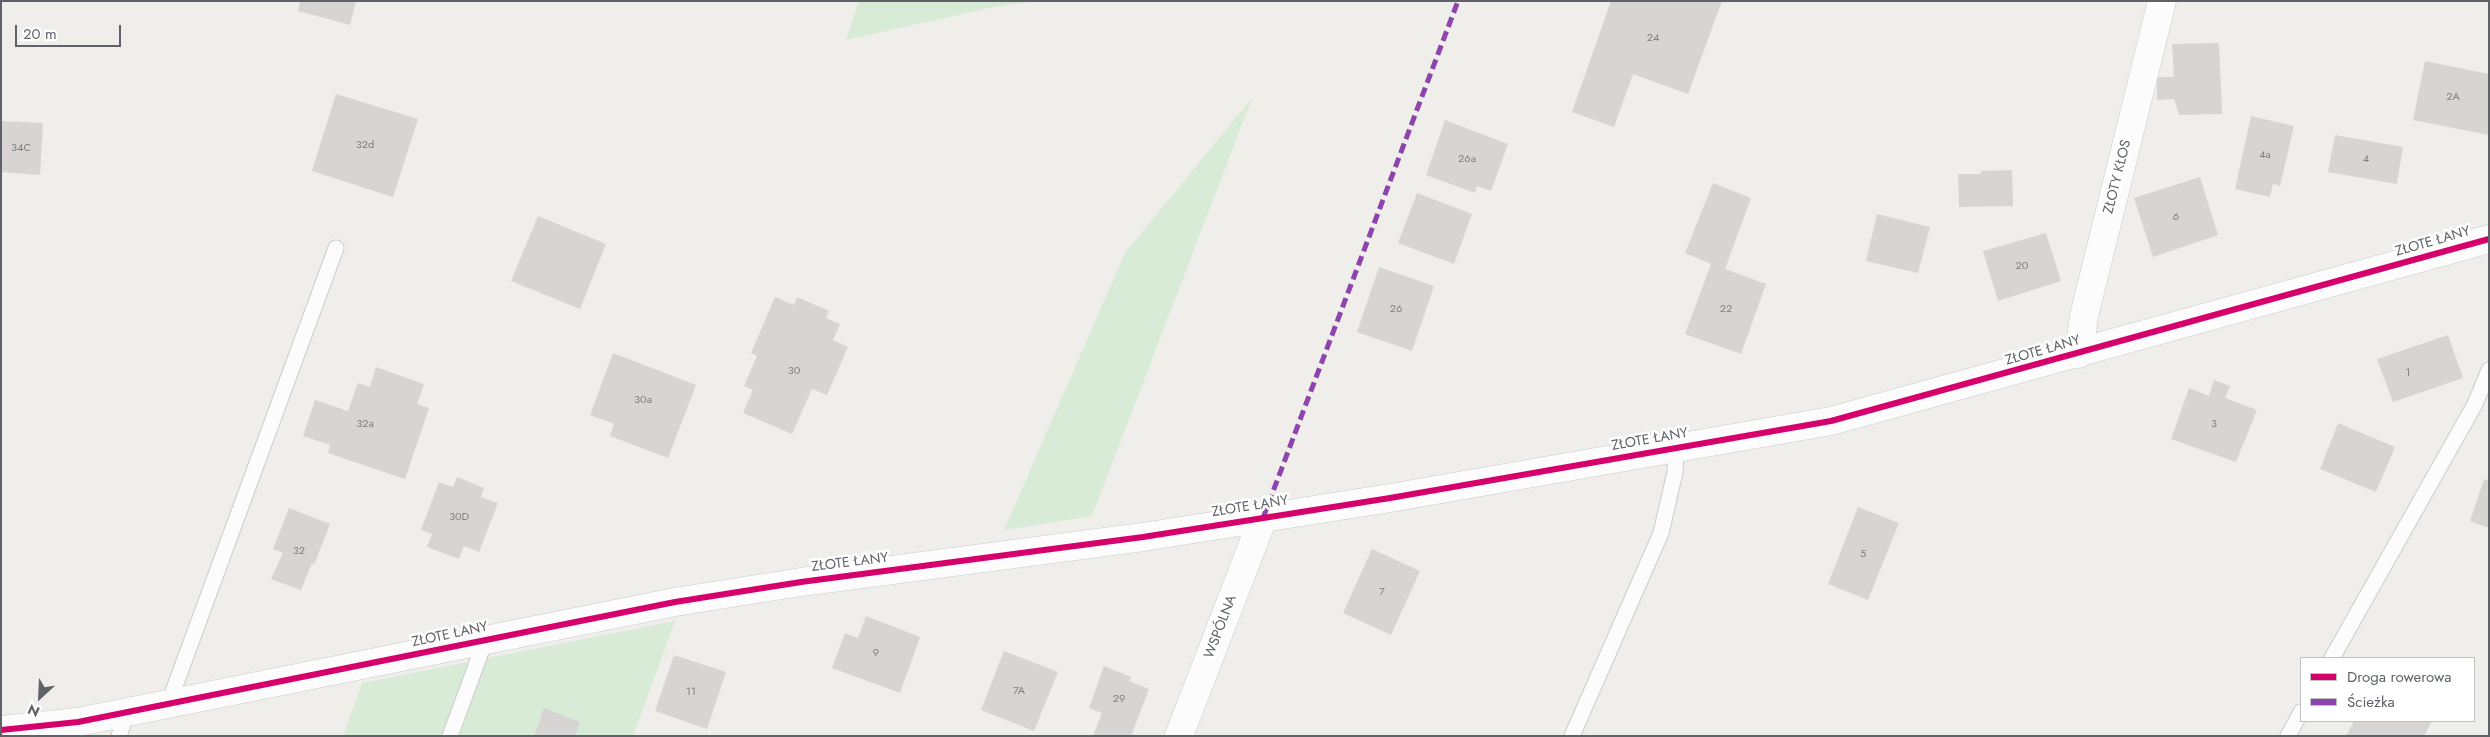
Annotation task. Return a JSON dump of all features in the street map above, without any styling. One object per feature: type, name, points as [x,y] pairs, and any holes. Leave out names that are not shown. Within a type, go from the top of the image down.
[{"type":"street","name":"ZŁOTY KŁOS","points":[[2079,354],[2084,316],[2162,1]]},
{"type":"street","name":"ZŁOTE ŁANY","points":[[1,730],[78,722],[123,724],[168,704],[640,609],[774,586],[1143,537],[1831,421],[2079,354],[2489,239]]},
{"type":"street","name":"WSPÓLNA","points":[[1179,736],[1263,518]]},
{"type":"lane","points":[[168,704],[336,248]]},
{"type":"lane","points":[[2333,657],[2476,404],[2489,370]]},
{"type":"lane","points":[[1572,736],[1661,533],[1676,472],[1676,448]]},
{"type":"lane","points":[[450,736],[485,641]]},
{"type":"lane","points":[[2288,736],[2300,714]]},
{"type":"green space","points":[[859,1],[1036,1],[994,7],[846,40]]},
{"type":"green space","points":[[1252,98],[1092,516],[1004,530],[1125,253]]},
{"type":"green space","points":[[675,621],[633,736],[343,736],[362,683]]},
{"type":"building","points":[[300,1],[356,1],[350,25],[298,11]]},
{"type":"building","points":[[1611,1],[1722,1],[1688,94],[1633,74],[1614,127],[1572,112]]},
{"type":"building","points":[[2219,43],[2222,114],[2179,115],[2174,99],[2157,100],[2157,77],[2174,77],[2172,44]]},
{"type":"building","points":[[2425,61],[2489,74],[2489,135],[2413,120]]},
{"type":"building","points":[[336,94],[418,119],[393,197],[312,171]]},
{"type":"building","points":[[2251,116],[2294,126],[2280,186],[2273,184],[2270,197],[2235,189]]},
{"type":"building","points":[[1445,120],[1508,144],[1491,191],[1477,186],[1475,193],[1426,175]]},
{"type":"building","points":[[1,121],[43,123],[40,175],[1,172]]},
{"type":"building","points":[[2335,135],[2403,147],[2397,184],[2328,172]]},
{"type":"building","points":[[2012,170],[2013,206],[1959,207],[1958,174],[1981,174],[1981,171]]},
{"type":"building","points":[[2200,177],[2218,235],[2153,257],[2134,198]]},
{"type":"building","points":[[1713,183],[1751,198],[1725,269],[1766,284],[1741,354],[1685,334],[1711,264],[1685,253]]},
{"type":"building","points":[[1417,193],[1472,214],[1454,264],[1398,243]]},
{"type":"building","points":[[1877,214],[1930,227],[1918,273],[1866,261]]},
{"type":"building","points":[[538,216],[606,244],[580,309],[511,281]]},
{"type":"building","points":[[2046,233],[2061,281],[1998,301],[1983,251]]},
{"type":"building","points":[[1379,267],[1434,286],[1412,351],[1357,332]]},
{"type":"building","points":[[775,297],[794,305],[797,297],[829,311],[826,318],[840,324],[833,340],[848,347],[827,395],[812,389],[792,434],[743,413],[753,390],[744,386],[757,356],[751,353]]},
{"type":"building","points":[[2448,335],[2463,378],[2393,402],[2377,359]]},
{"type":"building","points":[[613,353],[696,385],[668,458],[610,436],[614,424],[590,415]]},
{"type":"building","points":[[376,367],[424,384],[417,404],[429,408],[405,479],[328,453],[330,445],[303,436],[315,400],[348,411],[358,383],[370,387]]},
{"type":"building","points":[[2214,380],[2230,386],[2225,398],[2257,410],[2236,462],[2171,439],[2189,388],[2209,396]]},
{"type":"building","points":[[2338,423],[2395,447],[2376,492],[2320,469]]},
{"type":"building","points":[[457,477],[484,488],[481,497],[498,503],[479,552],[464,546],[459,559],[427,547],[432,534],[421,530],[439,482],[453,487]]},
{"type":"building","points":[[2484,479],[2489,481],[2489,528],[2470,521]]},
{"type":"building","points":[[1858,507],[1899,523],[1868,600],[1828,584]]},
{"type":"building","points":[[289,508],[330,524],[314,565],[312,563],[301,590],[271,579],[283,553],[273,549]]},
{"type":"building","points":[[1372,549],[1420,571],[1391,635],[1343,613]]},
{"type":"building","points":[[866,616],[920,637],[900,693],[832,668],[845,633],[858,638]]},
{"type":"building","points":[[1004,651],[1058,672],[1034,731],[981,710]]},
{"type":"building","points":[[674,655],[726,672],[707,729],[655,711]]},
{"type":"building","points":[[1104,666],[1131,677],[1129,681],[1149,689],[1131,736],[1093,736],[1102,713],[1089,708]]},
{"type":"building","points":[[544,708],[580,722],[575,736],[534,736]]},
{"type":"building","points":[[2353,722],[2431,722],[2424,736],[2346,736]]},
{"type":"marked path","points":[[1263,518],[1458,1]]},
{"type":"cycle path","points":[[1,730],[78,722],[675,602],[801,582],[1143,537],[1390,498],[1831,421],[2489,239]]}]
